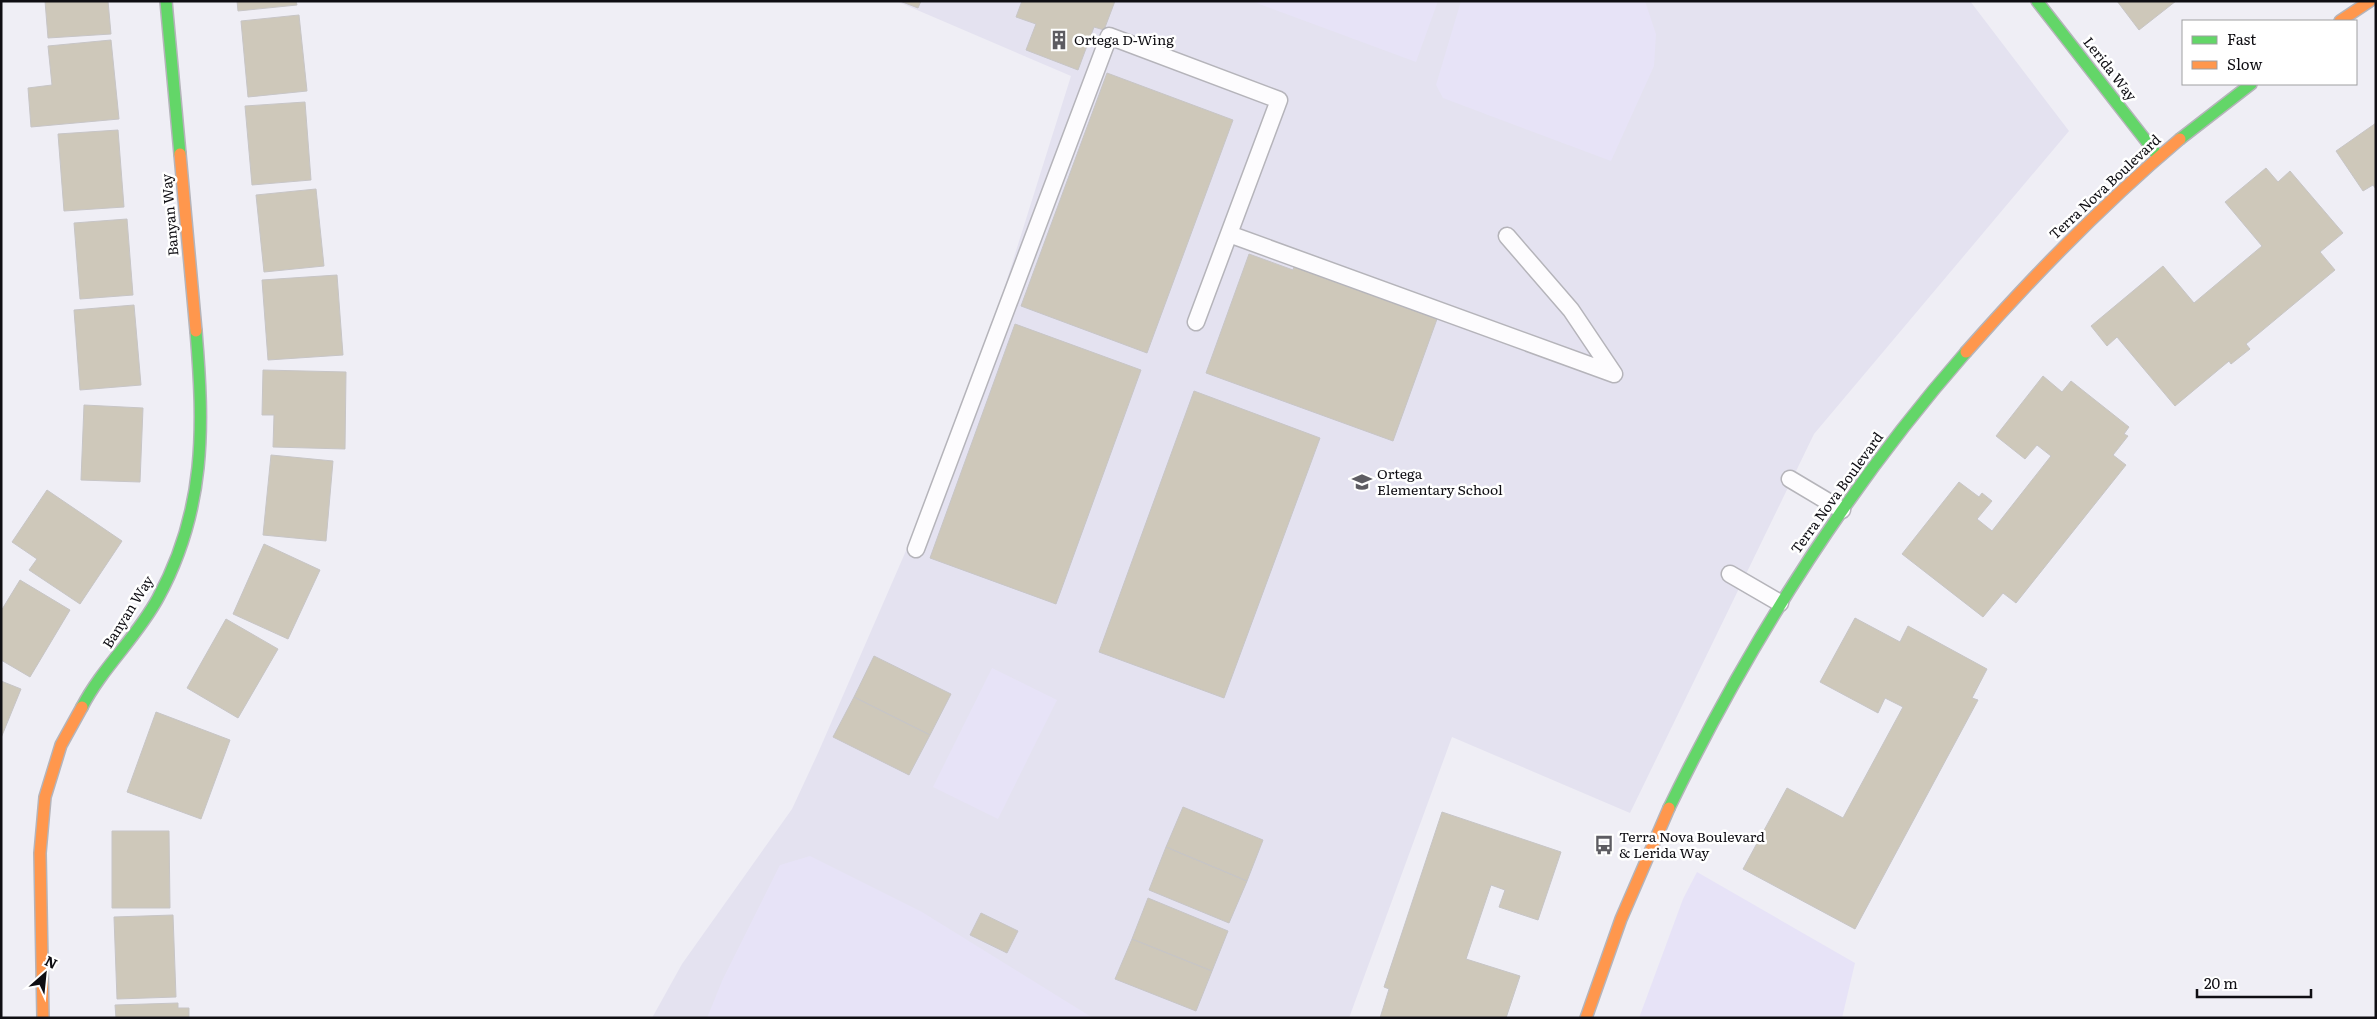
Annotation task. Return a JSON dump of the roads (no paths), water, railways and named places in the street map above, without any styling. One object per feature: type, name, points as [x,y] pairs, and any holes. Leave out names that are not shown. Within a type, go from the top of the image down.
[{"type":"street","name":"Banyan Way","points":[[43,1018],[40,853],[45,797],[61,745],[89,694],[126,646],[158,598],[179,552],[195,499],[201,447],[201,392],[166,1]]},
{"type":"street","name":"Lerida Way","points":[[2037,1],[2158,156]]},
{"type":"street","points":[[2342,20],[2370,1]]},
{"type":"street","name":"Terra Nova Boulevard","points":[[1586,1018],[1626,904],[1664,817],[1706,730],[1780,603],[1842,510],[1912,415],[1980,334],[2096,212],[2158,156],[2250,85]]},
{"type":"lane","points":[[916,549],[1109,36],[1280,100],[1196,322]]},
{"type":"lane","points":[[1229,234],[1614,374],[1571,310],[1507,236]]},
{"type":"lane","points":[[1790,479],[1842,510]]},
{"type":"lane","points":[[1730,574],[1780,603]]},
{"type":"place","name":"Ortega D-Wing","points":[[1059,40]]},
{"type":"place","name":"Ortega Elementary School","points":[[1362,482]]},
{"type":"place","name":"Terra Nova Boulevard & Lerida Way","points":[[1604,845]]}]
